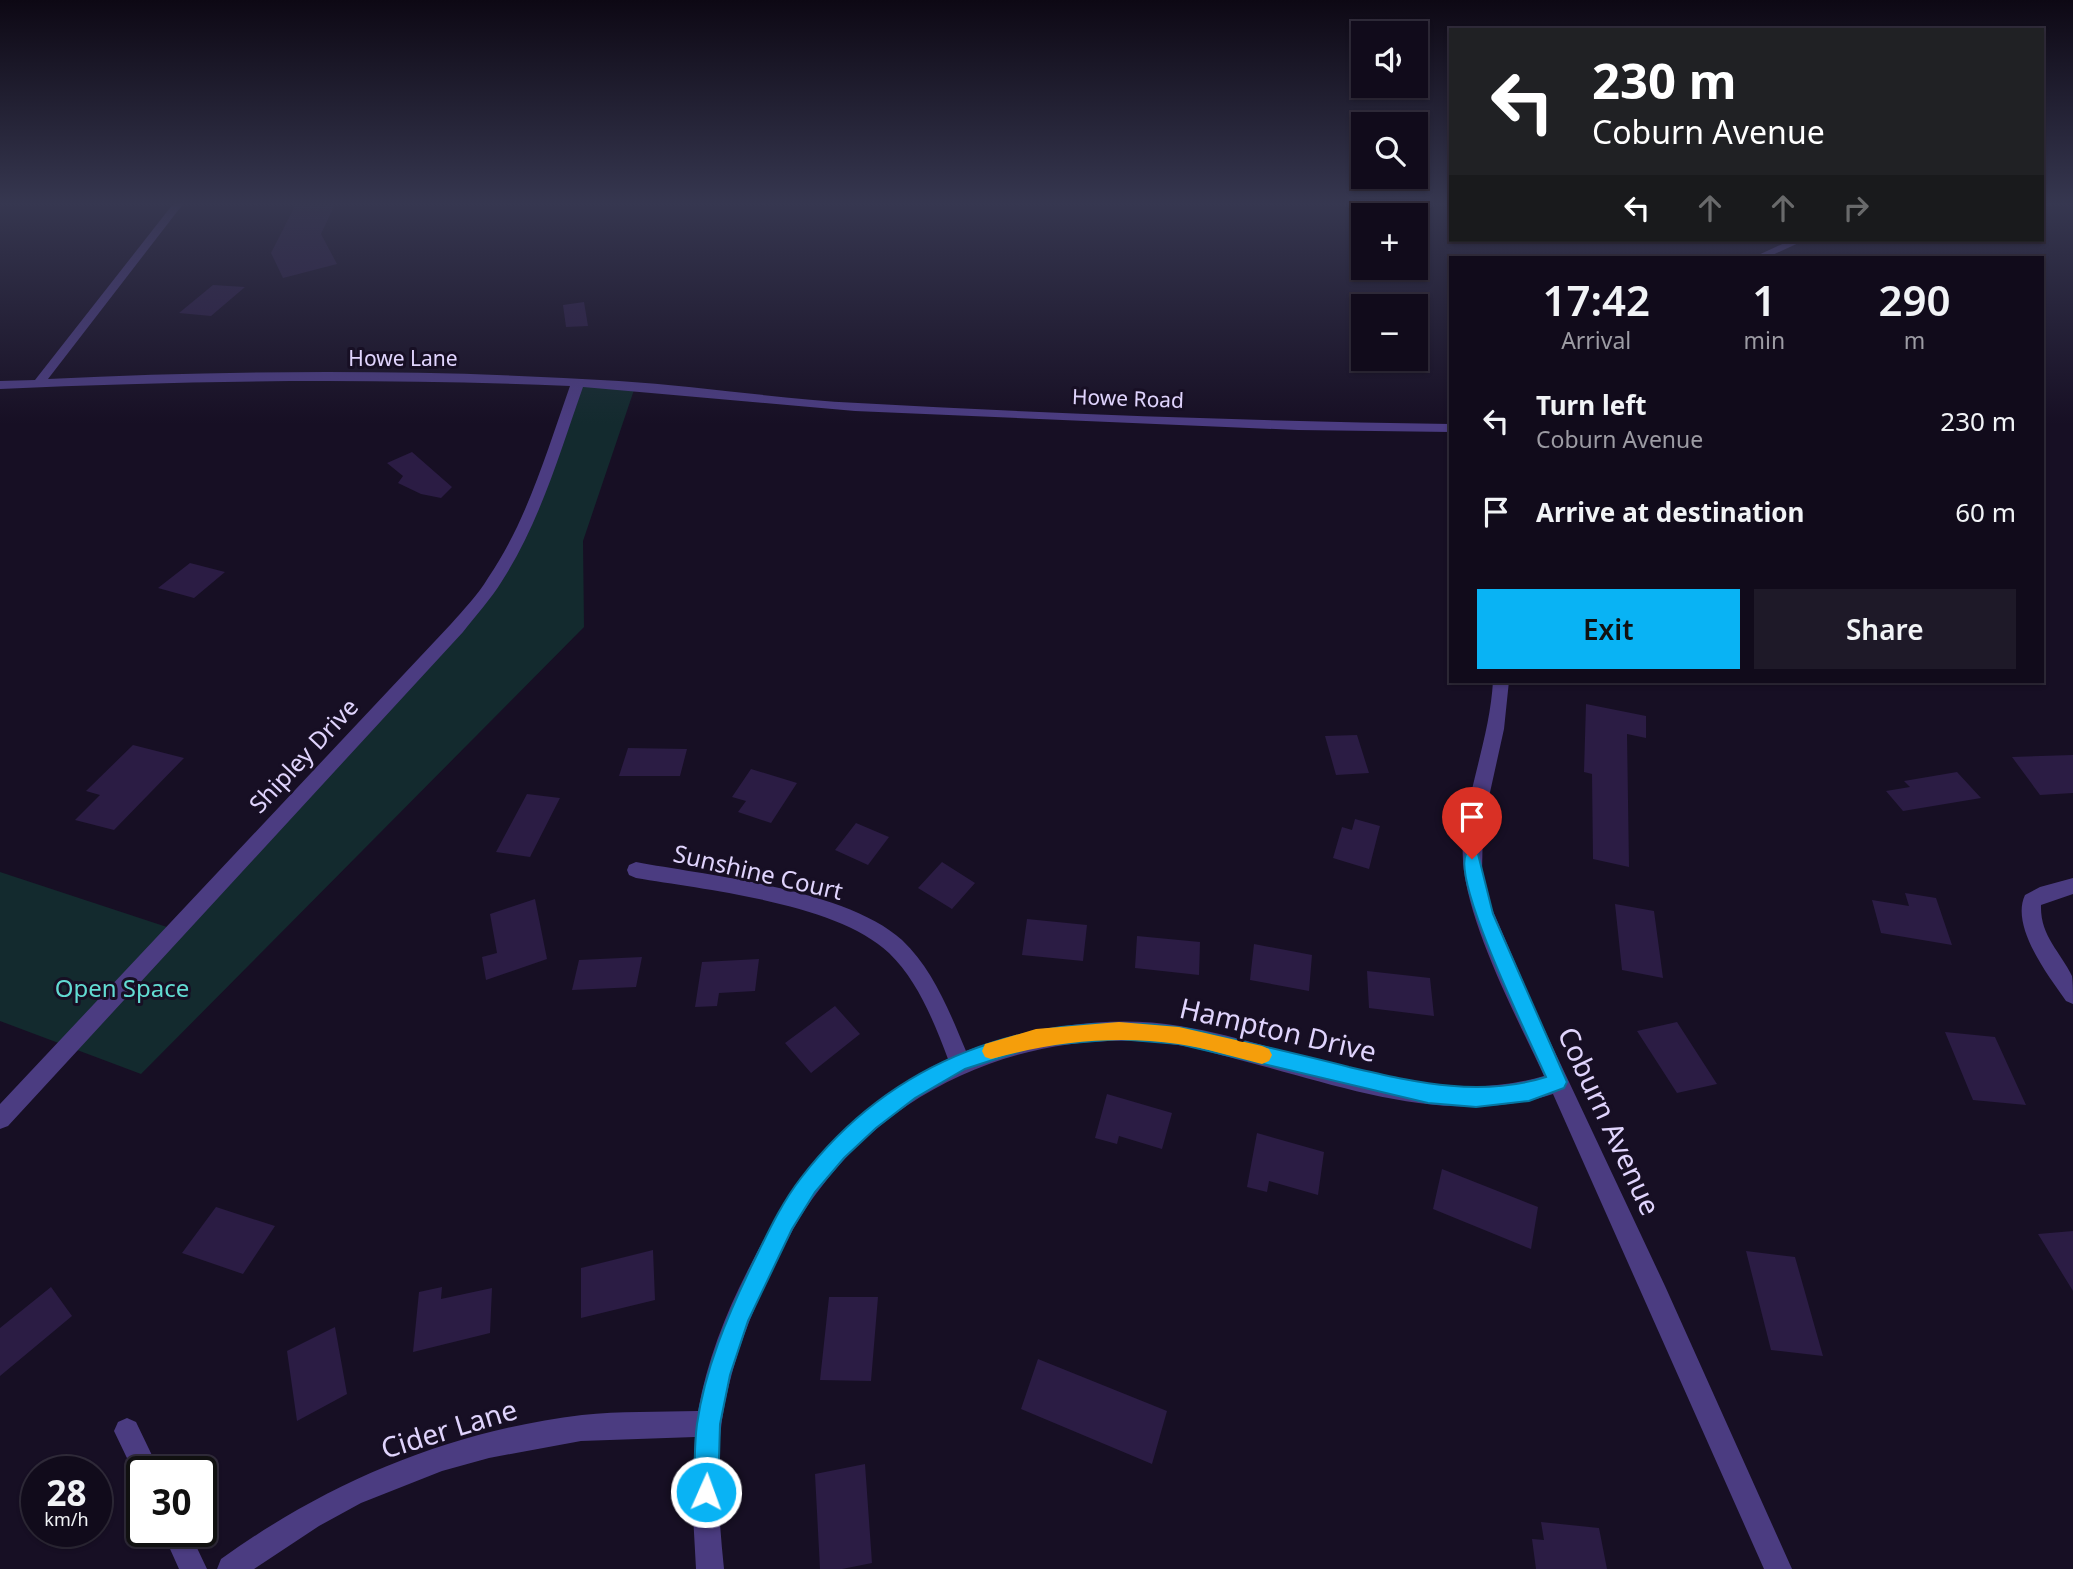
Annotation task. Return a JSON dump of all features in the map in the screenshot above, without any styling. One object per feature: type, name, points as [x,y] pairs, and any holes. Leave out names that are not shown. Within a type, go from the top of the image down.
[{"type":"street","points":[[40,382],[121,277]]},
{"type":"street","name":"Howe Lane","points":[[0,385],[235,377],[492,379],[578,383],[805,404]]},
{"type":"street","name":"Shipley Drive","points":[[0,1119],[457,628],[485,594],[515,544],[541,484],[578,383]]},
{"type":"street","name":"Howe Road","points":[[805,404],[1204,422],[1449,428]]},
{"type":"street","name":"Coburn Avenue","points":[[1501,683],[1496,726],[1476,809],[1472,842],[1473,875],[1493,936],[1674,1330],[1778,1569]]},
{"type":"street","name":"Sunshine Court","points":[[636,870],[810,907],[856,922],[884,937],[907,960],[943,1017],[960,1062]]},
{"type":"street","points":[[2073,886],[2047,893],[2032,901],[2030,915],[2036,934],[2073,995]]},
{"type":"street","name":"Hampton Drive","points":[[710,1569],[706,1492],[709,1424],[719,1375],[738,1318],[785,1222],[808,1185],[869,1121],[908,1092],[960,1062],[1036,1038],[1119,1030],[1179,1035],[1428,1094],[1476,1098],[1529,1091],[1558,1082]]},
{"type":"street","name":"Cider Lane","points":[[231,1569],[326,1507],[413,1468],[499,1440],[583,1427],[709,1424]]},
{"type":"street","points":[[127,1431],[139,1456]]},
{"type":"street","points":[[183,1547],[193,1569]]},
{"type":"green space","name":"Open Space","points":[[578,383],[635,387],[583,541],[584,627],[141,1074],[0,1021],[0,872],[176,930],[497,577]]},
{"type":"building","points":[[213,285],[245,287],[211,316],[179,313]]},
{"type":"building","points":[[584,302],[588,326],[566,327],[563,305]]},
{"type":"building","points":[[412,452],[452,487],[441,498],[421,494],[398,483],[403,476],[387,463]]},
{"type":"building","points":[[190,563],[225,572],[194,598],[158,588]]},
{"type":"building","points":[[1586,704],[1646,716],[1646,738],[1627,734],[1629,867],[1593,859],[1592,774],[1584,772]]},
{"type":"building","points":[[1357,735],[1369,773],[1336,775],[1325,736]]},
{"type":"building","points":[[133,745],[184,758],[114,830],[75,820],[100,795],[86,791]]},
{"type":"building","points":[[628,748],[687,749],[680,776],[619,776]]},
{"type":"building","points":[[2073,755],[2073,793],[2040,795],[2012,757]]},
{"type":"building","points":[[751,769],[797,783],[771,823],[738,812],[746,801],[732,797]]},
{"type":"building","points":[[1957,772],[1981,798],[1903,811],[1886,791],[1910,787],[1904,781]]},
{"type":"building","points":[[527,794],[560,798],[530,857],[496,852]]},
{"type":"building","points":[[1355,819],[1380,826],[1369,869],[1333,858],[1342,827],[1352,830]]},
{"type":"building","points":[[856,823],[889,837],[868,865],[835,850]]},
{"type":"building","points":[[942,862],[975,883],[952,909],[918,888]]},
{"type":"building","points":[[1905,893],[1936,898],[1952,945],[1881,933],[1872,900],[1909,906]]},
{"type":"building","points":[[535,899],[547,959],[486,980],[482,957],[497,953],[490,914]]},
{"type":"building","points":[[1615,904],[1654,911],[1663,978],[1622,970]]},
{"type":"building","points":[[1027,919],[1087,925],[1083,961],[1022,955]]},
{"type":"building","points":[[1137,936],[1200,942],[1199,975],[1135,968]]},
{"type":"building","points":[[1254,944],[1312,955],[1309,991],[1250,980]]},
{"type":"building","points":[[642,957],[636,987],[572,990],[579,960]]},
{"type":"building","points":[[759,959],[755,991],[719,993],[717,1006],[695,1007],[702,962]]},
{"type":"building","points":[[1367,971],[1430,978],[1434,1016],[1369,1008]]},
{"type":"building","points":[[835,1006],[860,1034],[811,1073],[785,1043]]},
{"type":"building","points":[[1677,1022],[1717,1084],[1677,1093],[1637,1031]]},
{"type":"building","points":[[1945,1032],[1995,1037],[2026,1105],[1973,1100]]},
{"type":"building","points":[[1107,1094],[1172,1113],[1162,1149],[1119,1136],[1117,1144],[1095,1138]]},
{"type":"building","points":[[1257,1133],[1324,1152],[1318,1195],[1269,1181],[1267,1192],[1247,1187]]},
{"type":"building","points":[[1442,1169],[1538,1207],[1531,1249],[1433,1209]]},
{"type":"building","points":[[216,1207],[275,1226],[243,1274],[182,1253]]},
{"type":"building","points":[[2073,1231],[2073,1291],[2038,1234]]},
{"type":"building","points":[[653,1250],[655,1300],[581,1318],[581,1268]]},
{"type":"building","points":[[1746,1251],[1795,1257],[1823,1356],[1771,1350]]},
{"type":"building","points":[[51,1287],[72,1316],[0,1376],[0,1328]]},
{"type":"building","points":[[442,1287],[441,1299],[492,1288],[490,1333],[413,1352],[419,1292]]},
{"type":"building","points":[[829,1297],[878,1297],[871,1381],[820,1380]]},
{"type":"building","points":[[335,1327],[347,1394],[297,1421],[287,1351]]},
{"type":"building","points":[[1038,1359],[1167,1411],[1152,1464],[1021,1409]]},
{"type":"building","points":[[865,1464],[872,1563],[842,1569],[820,1569],[815,1474]]},
{"type":"building","points":[[1541,1522],[1599,1528],[1607,1569],[1536,1569],[1532,1539],[1544,1540]]},
{"type":"slow traffic","points":[[991,1051],[1036,1038],[1074,1032],[1119,1030],[1179,1035],[1262,1055]]},
{"type":"route","points":[[706,1492],[709,1424],[719,1375],[738,1318],[785,1222],[808,1185],[869,1121],[908,1092],[960,1062],[1036,1038],[1074,1032],[1119,1030],[1179,1035],[1428,1094],[1476,1098],[1529,1091],[1558,1082],[1516,992],[1484,914],[1473,875],[1472,859]]}]
